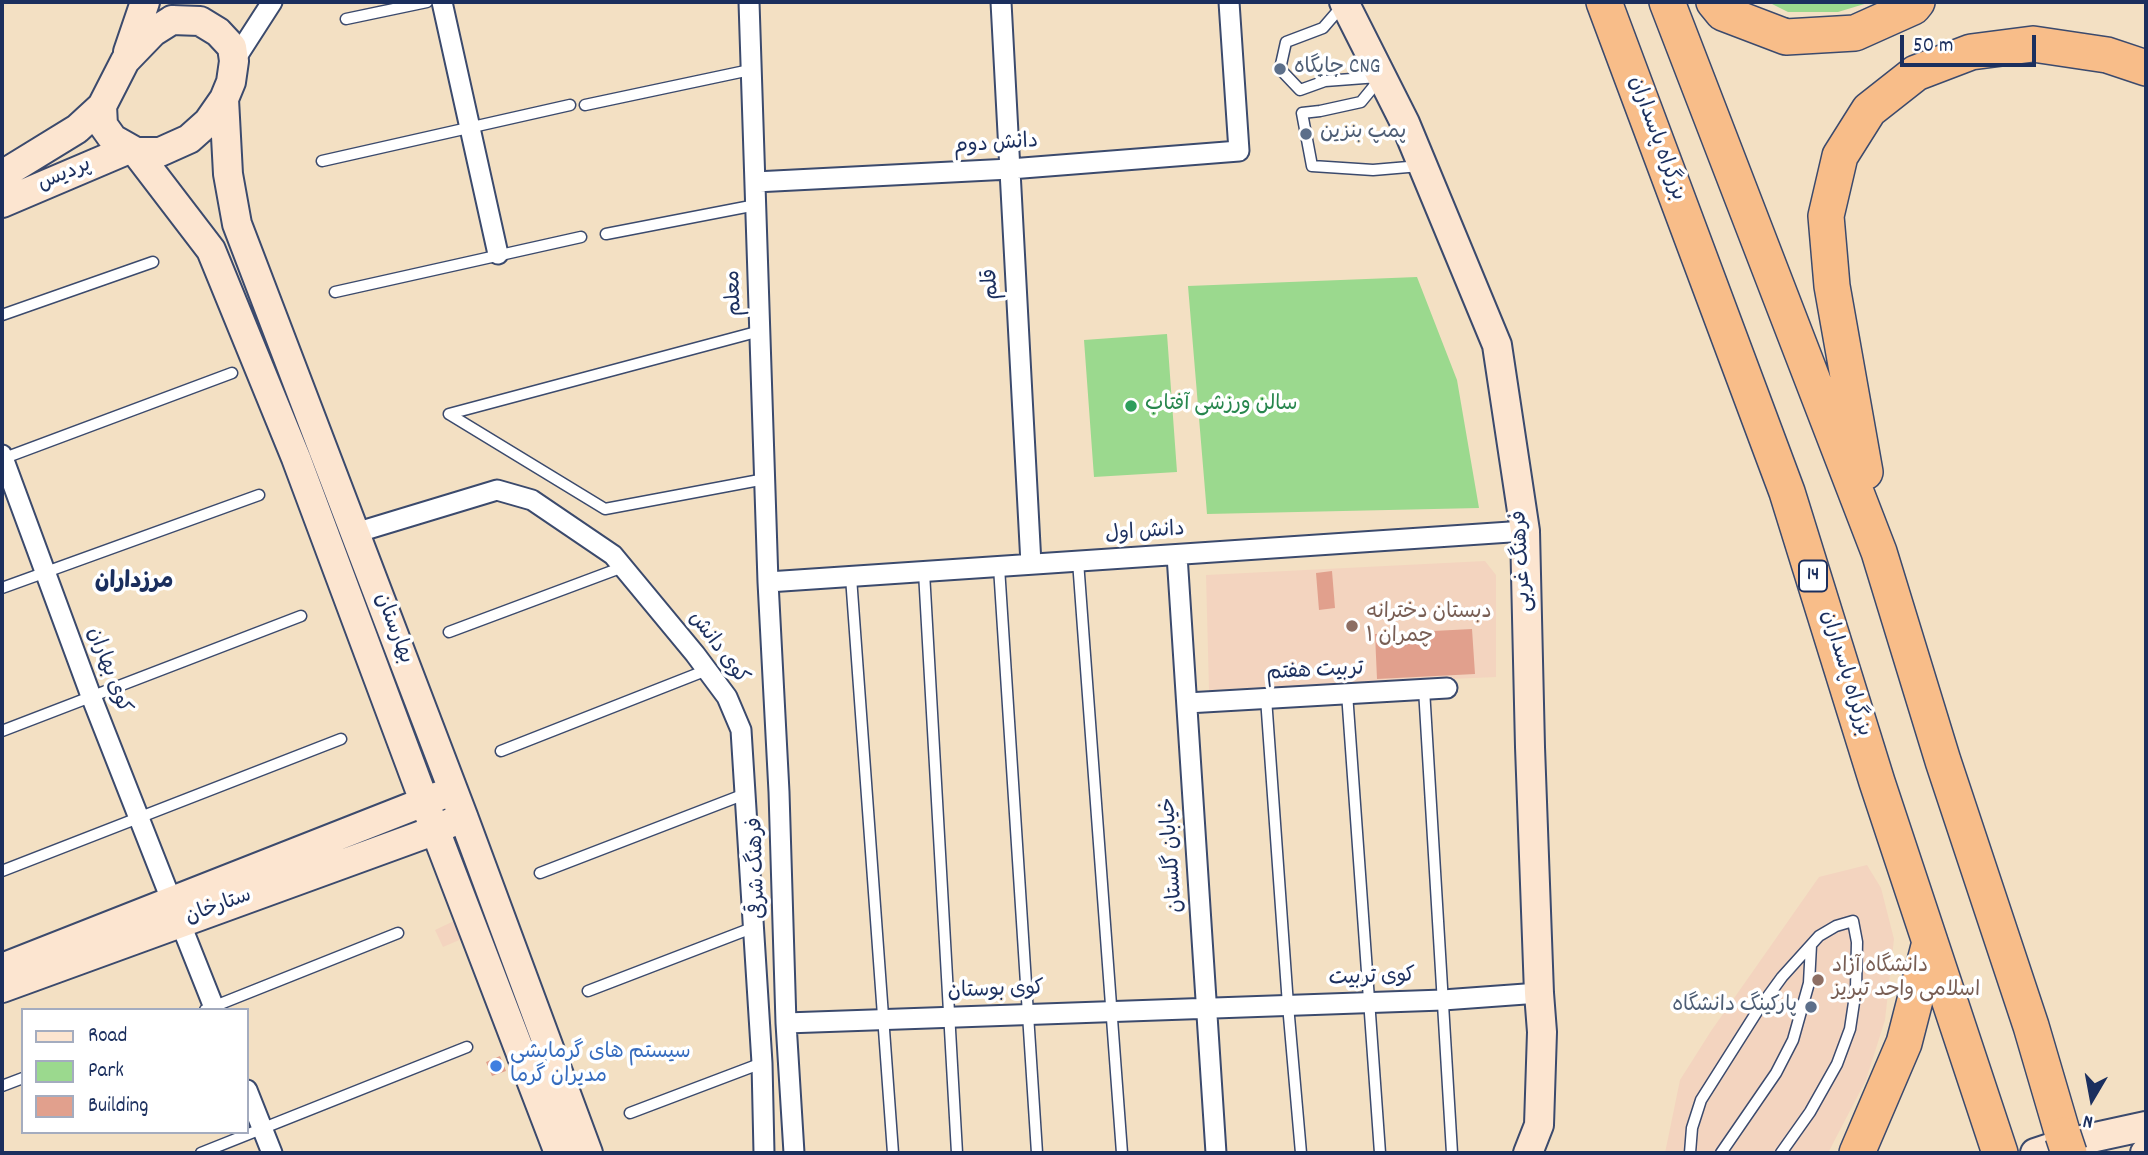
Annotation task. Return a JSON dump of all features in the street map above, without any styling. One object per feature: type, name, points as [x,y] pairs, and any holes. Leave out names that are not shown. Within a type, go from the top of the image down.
[{"type":"highway","points":[[1667,2],[1879,552],[1943,761],[2031,1026],[2056,1147]]},
{"type":"highway","points":[[1714,2],[1723,13],[1786,37],[1855,33],[1913,7],[1917,2]]},
{"type":"highway","name":"بزرگراه پاسداران","points":[[1604,3],[1787,492],[2000,1153]]},
{"type":"highway","points":[[1879,552],[1832,286],[1826,216],[1840,156],[1868,110],[1916,73],[1971,52],[2033,44],[2107,55],[2146,68]]},
{"type":"highway","points":[[1857,1153],[1904,1043],[1930,942]]},
{"type":"street","points":[[145,2],[125,61],[102,106],[103,125],[113,139],[132,150],[160,152],[189,139],[208,122],[224,99],[231,82],[234,61],[232,47],[200,13]]},
{"type":"street","points":[[234,61],[272,2]]},
{"type":"street","points":[[442,2],[498,254]]},
{"type":"street","name":"معلم","points":[[749,2],[768,582]]},
{"type":"street","name":"قلم","points":[[1001,2],[1031,564]]},
{"type":"street","name":"دانش دوم","points":[[755,182],[1010,169],[1239,151],[1230,2]]},
{"type":"street","name":"فرهنگ غربی","points":[[1344,2],[1405,123],[1497,345],[1525,531],[1542,1032],[1539,1125],[1528,1153]]},
{"type":"street","points":[[125,61],[153,32],[172,20],[200,21],[200,13]]},
{"type":"street","name":"بهارستان","points":[[224,99],[228,174],[237,223],[588,1153]]},
{"type":"street","name":"پردیس","points":[[2,175],[77,129],[102,106]]},
{"type":"street","name":"بهارستان","points":[[132,150],[211,250],[296,458],[559,1153]]},
{"type":"street","name":"پردیس","points":[[2,203],[132,150]]},
{"type":"street","name":"کوی بهاران","points":[[2,458],[211,1008]]},
{"type":"street","name":"کوی دانش","points":[[355,533],[497,490],[532,500],[613,555],[727,697],[741,730],[762,1063],[764,1153]]},
{"type":"street","name":"دانش اول","points":[[768,582],[1525,531]]},
{"type":"street","name":"خیابان گلستان","points":[[1177,555],[1216,1153]]},
{"type":"street","name":"فرهنگ شرقی","points":[[768,582],[794,1153]]},
{"type":"street","name":"تربیت هفتم","points":[[1187,703],[1447,688]]},
{"type":"street","name":"ستارخان","points":[[2,988],[424,801],[458,803]]},
{"type":"street","name":"ستارخان","points":[[2,968],[436,830],[458,803]]},
{"type":"street","name":"کوی تربیت","points":[[1207,1008],[1539,993]]},
{"type":"street","name":"کوی بوستان","points":[[786,1023],[1207,1008]]},
{"type":"street","points":[[248,1093],[272,1153]]},
{"type":"street","points":[[2056,1147],[2146,1126]]},
{"type":"lane","points":[[346,19],[427,2]]},
{"type":"lane","points":[[1344,2],[1323,28],[1286,42],[1280,69],[1300,90],[1325,80],[1382,77]]},
{"type":"lane","points":[[585,105],[750,70]]},
{"type":"lane","points":[[1382,77],[1361,102],[1302,113],[1312,166],[1373,170],[1423,166]]},
{"type":"lane","points":[[322,161],[570,105]]},
{"type":"lane","points":[[606,234],[756,205]]},
{"type":"lane","points":[[335,292],[581,237]]},
{"type":"lane","points":[[2,314],[153,262]]},
{"type":"lane","points":[[760,331],[449,414],[605,509],[765,478]]},
{"type":"lane","points":[[2,458],[232,373]]},
{"type":"lane","points":[[2,588],[259,495]]},
{"type":"lane","points":[[1078,561],[1122,1153]]},
{"type":"lane","points":[[449,632],[623,567]]},
{"type":"lane","points":[[999,567],[1037,1153]]},
{"type":"lane","points":[[925,572],[957,1153]]},
{"type":"lane","points":[[851,577],[893,1153]]},
{"type":"lane","points":[[2,731],[301,616]]},
{"type":"lane","points":[[501,751],[707,670]]},
{"type":"lane","points":[[1424,689],[1452,1153]]},
{"type":"lane","points":[[1347,694],[1380,1153]]},
{"type":"lane","points":[[1266,698],[1301,1153]]},
{"type":"lane","points":[[2,871],[341,739]]},
{"type":"lane","points":[[540,873],[745,794]]},
{"type":"lane","points":[[1690,1153],[1692,1128],[1701,1100],[1720,1067],[1782,977],[1819,936],[1836,926],[1853,921],[1857,942],[1856,989],[1850,1029],[1837,1064],[1811,1112],[1781,1153]]},
{"type":"lane","points":[[588,991],[752,928]]},
{"type":"lane","points":[[213,1008],[398,933]]},
{"type":"lane","points":[[1721,1153],[1776,1073],[1793,1040],[1809,983],[1811,945]]},
{"type":"lane","points":[[201,1153],[467,1047]]},
{"type":"lane","points":[[630,1113],[762,1063]]},
{"type":"lane","points":[[2,1086],[21,1079]]},
{"type":"shaded area","name":"دبستان دخترانه چمران ۱","points":[[1485,561],[1496,575],[1496,677],[1209,690],[1206,575]]},
{"type":"shaded area","name":"دانشگاه آزاد اسلامی واحد تبریز","points":[[1867,865],[1881,888],[1894,939],[1885,1020],[1866,1080],[1828,1153],[1665,1153],[1680,1080],[1711,1031],[1819,877]]},
{"type":"shaded area","points":[[456,920],[464,938],[443,947],[435,930]]},
{"type":"green space","points":[[1768,2],[1871,2],[1838,12],[1788,12]]},
{"type":"green space","points":[[1417,277],[1457,380],[1479,508],[1207,514],[1188,286]]},
{"type":"green space","name":"سالن ورزشی آفتاب","points":[[1167,334],[1177,472],[1094,477],[1084,340]]},
{"type":"building","points":[[1332,571],[1335,608],[1319,610],[1316,573]]},
{"type":"building","points":[[1472,629],[1475,674],[1377,679],[1375,634]]},
{"type":"building","name":"سیستم های گرمایشی مدیران گرما","points":[[500,1056],[506,1071],[492,1076],[486,1062]]},
{"type":"place","name":"جایگاه CNG","points":[[1280,69]]},
{"type":"place","name":"پمپ بنزین","points":[[1306,134]]},
{"type":"place","name":"سالن ورزشی آفتاب","points":[[1131,406]]},
{"type":"place","name":"دبستان دخترانه چمران ۱","points":[[1352,626]]},
{"type":"place","name":"دانشگاه آزاد اسلامی واحد تبریز","points":[[1818,980]]},
{"type":"place","name":"پارکینگ دانشگاه","points":[[1811,1007]]},
{"type":"place","name":"سیستم های گرمایشی مدیران گرما","points":[[496,1066]]},
{"type":"district","name":"مرزداران","points":[[134,584]]}]
